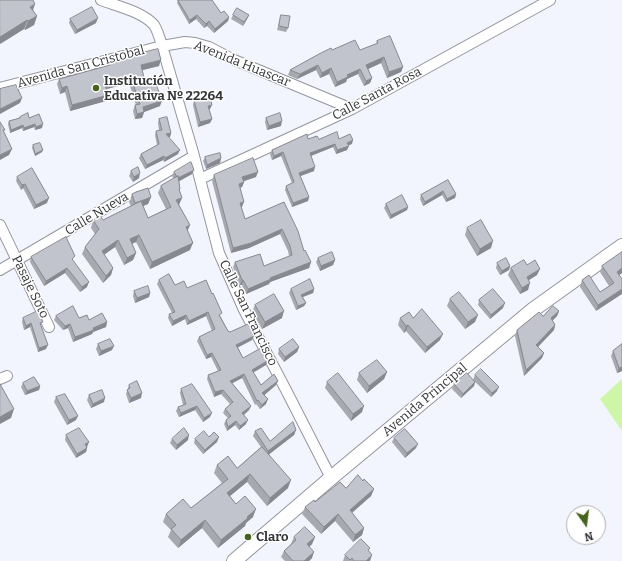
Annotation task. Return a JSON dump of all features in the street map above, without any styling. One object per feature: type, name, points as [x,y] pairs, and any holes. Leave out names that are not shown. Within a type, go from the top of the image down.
[{"type":"main road","name":"Avenida Principal","points":[[234,561],[534,309],[622,246]]},
{"type":"street","points":[[101,0],[141,15],[149,20],[155,26],[162,46]]},
{"type":"street","name":"Calle Santa Rosa","points":[[200,179],[352,109],[550,0]]},
{"type":"street","name":"Avenida Huascar","points":[[162,46],[185,42],[209,47],[232,59],[352,109]]},
{"type":"street","name":"Avenida San Cristobal","points":[[0,88],[162,46]]},
{"type":"street","name":"Calle San Francisco","points":[[162,46],[194,156],[219,252],[241,303],[331,478]]},
{"type":"street","name":"Calle Nueva","points":[[0,270],[194,156]]},
{"type":"street","name":"Pasaje Soto","points":[[0,225],[49,327]]},
{"type":"green space","points":[[622,379],[622,431],[600,399]]},
{"type":"building","points":[[0,0],[33,0],[35,4],[30,7],[37,16],[28,21],[27,20],[0,37]]},
{"type":"building","points":[[178,0],[212,0],[221,13],[224,11],[229,17],[215,29],[209,21],[206,24],[197,15],[190,20]]},
{"type":"building","points":[[92,7],[98,18],[77,30],[70,19]]},
{"type":"building","points":[[237,8],[249,15],[244,22],[233,15]]},
{"type":"building","points":[[281,15],[290,16],[288,28],[279,26]]},
{"type":"building","points":[[390,36],[403,67],[389,72],[384,57],[366,65],[372,78],[366,81],[360,69],[337,82],[331,68],[322,73],[318,65],[300,74],[290,70],[331,48],[332,50],[355,40],[360,50],[378,43],[377,41]]},
{"type":"building","name":"Institución Educativa Nº 22264","points":[[158,49],[161,60],[141,65],[145,82],[154,78],[162,101],[143,107],[144,112],[137,114],[135,105],[140,104],[131,78],[105,84],[108,95],[72,105],[67,86],[62,88],[59,79],[110,65],[109,61]]},
{"type":"building","points":[[16,85],[22,98],[0,109],[0,89]]},
{"type":"building","points":[[210,97],[212,105],[208,106],[212,119],[200,122],[194,101]]},
{"type":"building","points":[[28,113],[29,118],[39,114],[43,124],[36,127],[35,124],[24,128],[23,125],[11,130],[9,121],[20,118]]},
{"type":"building","points":[[280,113],[282,121],[269,126],[266,118]]},
{"type":"building","points":[[167,117],[171,133],[166,134],[180,150],[147,165],[141,154],[159,144],[156,131],[162,130],[159,119]]},
{"type":"building","points":[[0,122],[5,130],[3,130],[12,149],[0,155]]},
{"type":"building","points":[[337,132],[339,139],[350,134],[353,140],[347,143],[349,146],[337,150],[335,144],[310,153],[315,167],[299,173],[309,197],[293,203],[286,186],[294,182],[283,152],[274,156],[272,150],[307,134],[308,139],[317,136],[319,139]]},
{"type":"building","points":[[40,143],[43,150],[35,154],[33,145]]},
{"type":"building","points":[[220,153],[221,158],[207,165],[205,157]]},
{"type":"building","points":[[253,158],[258,172],[242,177],[244,182],[239,184],[244,202],[240,203],[245,219],[284,202],[298,231],[304,251],[305,250],[311,262],[270,278],[271,279],[248,289],[242,280],[235,262],[260,254],[264,266],[292,255],[290,246],[282,229],[251,243],[233,248],[214,175]]},
{"type":"building","points":[[191,162],[194,170],[178,178],[174,172]]},
{"type":"building","points":[[138,167],[140,173],[134,177],[131,171]]},
{"type":"building","points":[[32,168],[49,198],[36,205],[25,184],[22,185],[17,177]]},
{"type":"building","points":[[178,176],[179,189],[182,198],[176,200],[190,225],[186,227],[193,243],[152,262],[139,235],[130,239],[136,253],[127,258],[118,240],[102,251],[113,268],[106,276],[85,247],[99,229],[93,220],[100,216],[103,220],[141,201],[148,218],[171,207],[161,186]]},
{"type":"building","points":[[448,180],[456,194],[447,199],[443,191],[425,202],[421,195]]},
{"type":"building","points":[[148,188],[151,197],[135,203],[132,194]]},
{"type":"building","points":[[402,195],[408,207],[391,215],[386,204]]},
{"type":"building","points":[[481,220],[493,241],[480,249],[467,228]]},
{"type":"building","points":[[66,237],[75,256],[72,259],[89,282],[82,287],[67,268],[46,281],[31,257]]},
{"type":"building","points":[[332,252],[335,260],[321,266],[318,258]]},
{"type":"building","points":[[622,252],[622,268],[617,272],[622,279],[622,289],[598,305],[582,280],[589,275],[600,292],[614,283],[602,266]]},
{"type":"building","points":[[506,258],[510,266],[502,271],[497,263]]},
{"type":"building","points":[[524,260],[527,265],[535,260],[540,269],[527,277],[530,283],[522,288],[511,268]]},
{"type":"building","points":[[169,274],[175,285],[184,281],[187,288],[206,280],[222,313],[219,315],[228,331],[230,332],[248,324],[254,336],[236,345],[243,358],[261,348],[267,361],[252,370],[261,385],[274,374],[278,381],[262,393],[268,399],[262,405],[258,400],[257,401],[244,374],[230,381],[251,406],[242,413],[248,420],[240,426],[236,421],[228,427],[226,420],[231,416],[225,409],[233,402],[223,390],[215,392],[208,375],[221,370],[212,353],[207,355],[199,337],[215,329],[208,312],[189,321],[186,315],[173,321],[169,314],[175,312],[159,280]]},
{"type":"building","points":[[310,279],[314,289],[301,295],[306,303],[298,306],[291,289]]},
{"type":"building","points":[[148,286],[150,293],[137,298],[134,291]]},
{"type":"building","points":[[493,289],[505,303],[491,315],[479,300]]},
{"type":"building","points":[[459,292],[478,315],[468,322],[450,299]]},
{"type":"building","points":[[274,294],[284,311],[265,322],[255,305]]},
{"type":"building","points":[[73,306],[79,318],[87,315],[89,320],[102,313],[107,322],[93,328],[94,330],[75,337],[70,324],[65,326],[56,316]]},
{"type":"building","points":[[553,306],[559,311],[551,318],[555,325],[536,345],[544,353],[526,370],[517,330],[539,312],[543,316]]},
{"type":"building","points":[[422,309],[443,334],[427,347],[400,318],[409,312],[413,318]]},
{"type":"building","points":[[38,311],[43,322],[40,323],[48,345],[39,348],[31,323],[26,326],[23,318]]},
{"type":"building","points":[[110,339],[114,346],[101,351],[98,344]]},
{"type":"building","points":[[293,339],[299,347],[285,357],[279,349]]},
{"type":"building","points":[[622,344],[622,367],[619,368],[613,351]]},
{"type":"building","points":[[377,360],[387,372],[369,386],[359,373]]},
{"type":"building","points":[[481,369],[499,387],[492,393],[475,375]]},
{"type":"building","points":[[338,373],[364,406],[353,414],[327,382]]},
{"type":"building","points":[[467,373],[475,382],[463,394],[454,384]]},
{"type":"building","points":[[34,377],[40,386],[27,391],[23,383]]},
{"type":"building","points":[[137,381],[142,393],[131,398],[127,390],[130,388],[129,385]]},
{"type":"building","points":[[0,384],[14,409],[0,417]]},
{"type":"building","points":[[192,384],[212,413],[204,418],[197,406],[181,413],[178,407],[186,404],[181,389]]},
{"type":"building","points":[[102,390],[105,398],[93,404],[89,395]]},
{"type":"building","points":[[65,394],[78,416],[69,420],[56,397]]},
{"type":"building","points":[[293,422],[296,430],[268,451],[255,431],[261,428],[270,441]]},
{"type":"building","points":[[79,428],[89,442],[85,444],[87,448],[77,454],[66,435]]},
{"type":"building","points":[[184,428],[189,435],[177,445],[172,439]]},
{"type":"building","points":[[405,429],[418,444],[407,453],[394,438]]},
{"type":"building","points":[[204,431],[209,437],[214,432],[219,437],[205,450],[195,439]]},
{"type":"building","points":[[262,447],[291,480],[270,498],[250,474],[227,493],[236,504],[245,496],[256,509],[247,517],[248,518],[221,540],[205,520],[181,540],[171,529],[176,525],[166,514],[183,499],[191,508],[228,479],[217,465],[228,456],[237,468]]},
{"type":"building","points":[[358,475],[363,481],[364,479],[374,489],[350,510],[364,528],[355,535],[338,514],[324,527],[305,507],[314,500],[315,502],[340,482],[346,488]]},
{"type":"building","points":[[305,527],[315,537],[307,544],[314,552],[304,561],[293,561],[284,551],[296,540],[294,537]]},
{"type":"building","points":[[361,539],[370,548],[368,550],[372,555],[366,561],[354,561],[352,558],[350,560],[345,555]]},
{"type":"place","name":"Institución Educativa Nº 22264","points":[[96,88]]},
{"type":"place","name":"Claro","points":[[248,537]]}]
